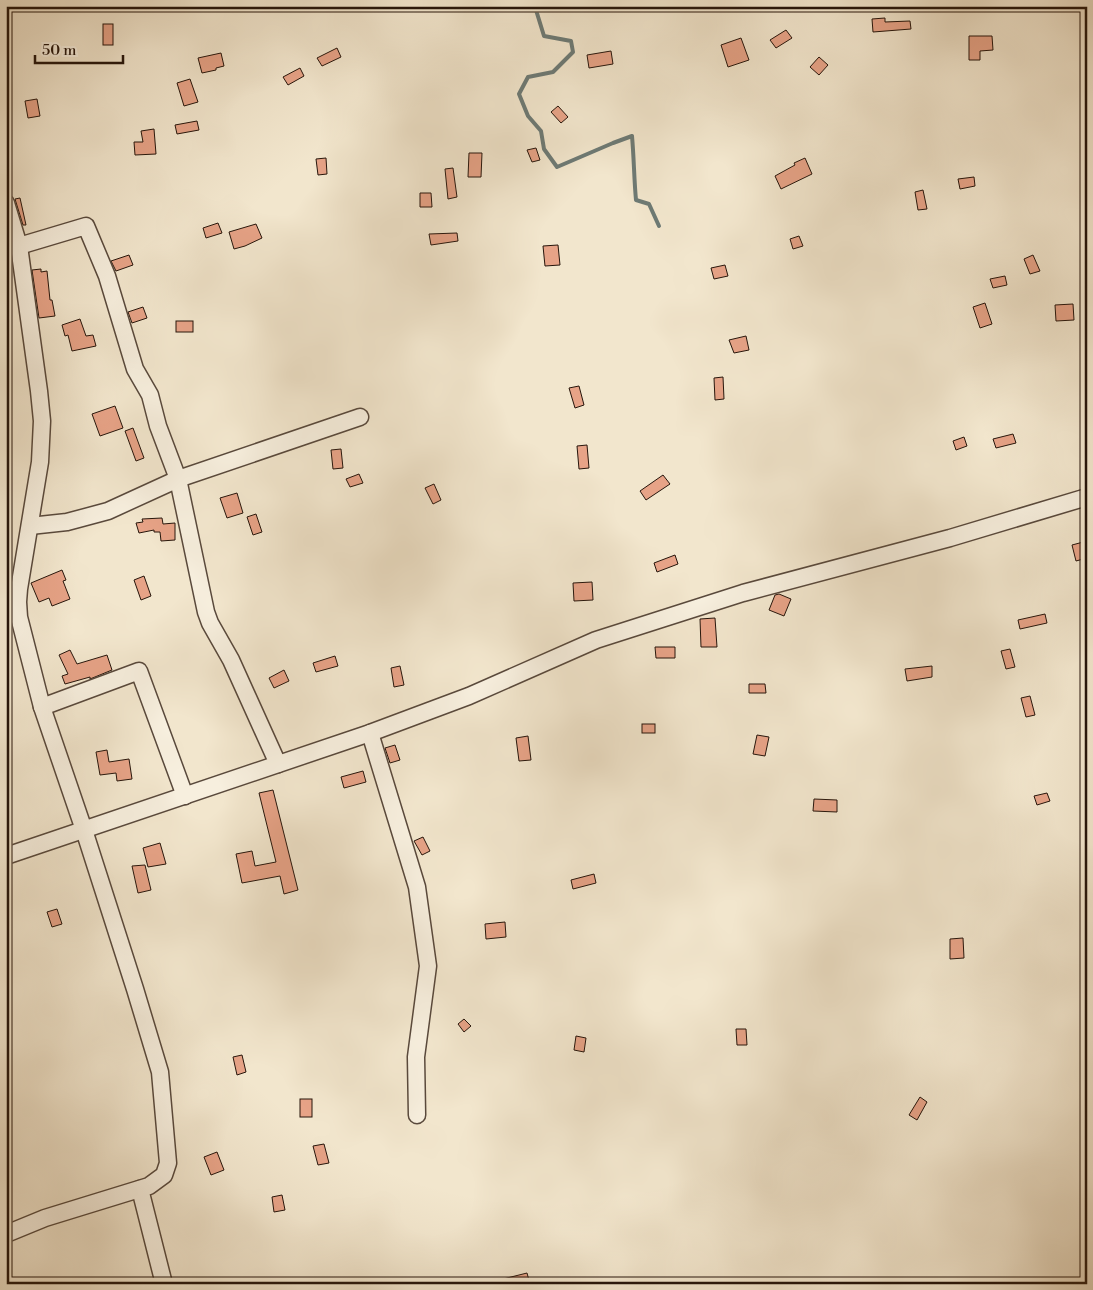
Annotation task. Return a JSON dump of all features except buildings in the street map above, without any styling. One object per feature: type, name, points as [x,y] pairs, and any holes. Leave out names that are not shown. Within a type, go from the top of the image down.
[{"type":"street","points":[[6,203],[19,246],[42,410],[40,462],[19,589],[19,617],[42,707],[84,830],[160,1072],[168,1163],[164,1175],[149,1186],[45,1218],[6,1234]]},
{"type":"street","points":[[19,246],[86,226],[106,276],[135,369],[150,395],[158,426],[178,479],[206,612],[210,623],[231,660],[278,764]]},
{"type":"street","points":[[30,526],[67,522],[108,512],[178,479],[360,417]]},
{"type":"street","points":[[6,856],[370,733],[469,696],[596,640],[742,593],[950,538],[1087,497]]},
{"type":"street","points":[[42,707],[139,671],[185,796]]},
{"type":"street","points":[[370,733],[417,887],[428,966],[416,1057],[417,1116]]},
{"type":"street","points":[[140,1189],[164,1284]]},
{"type":"waterway","points":[[536,6],[544,36],[571,41],[573,52],[553,72],[528,77],[519,94],[528,116],[541,131],[544,149],[557,167],[632,136],[636,200],[649,204],[659,226]]}]
